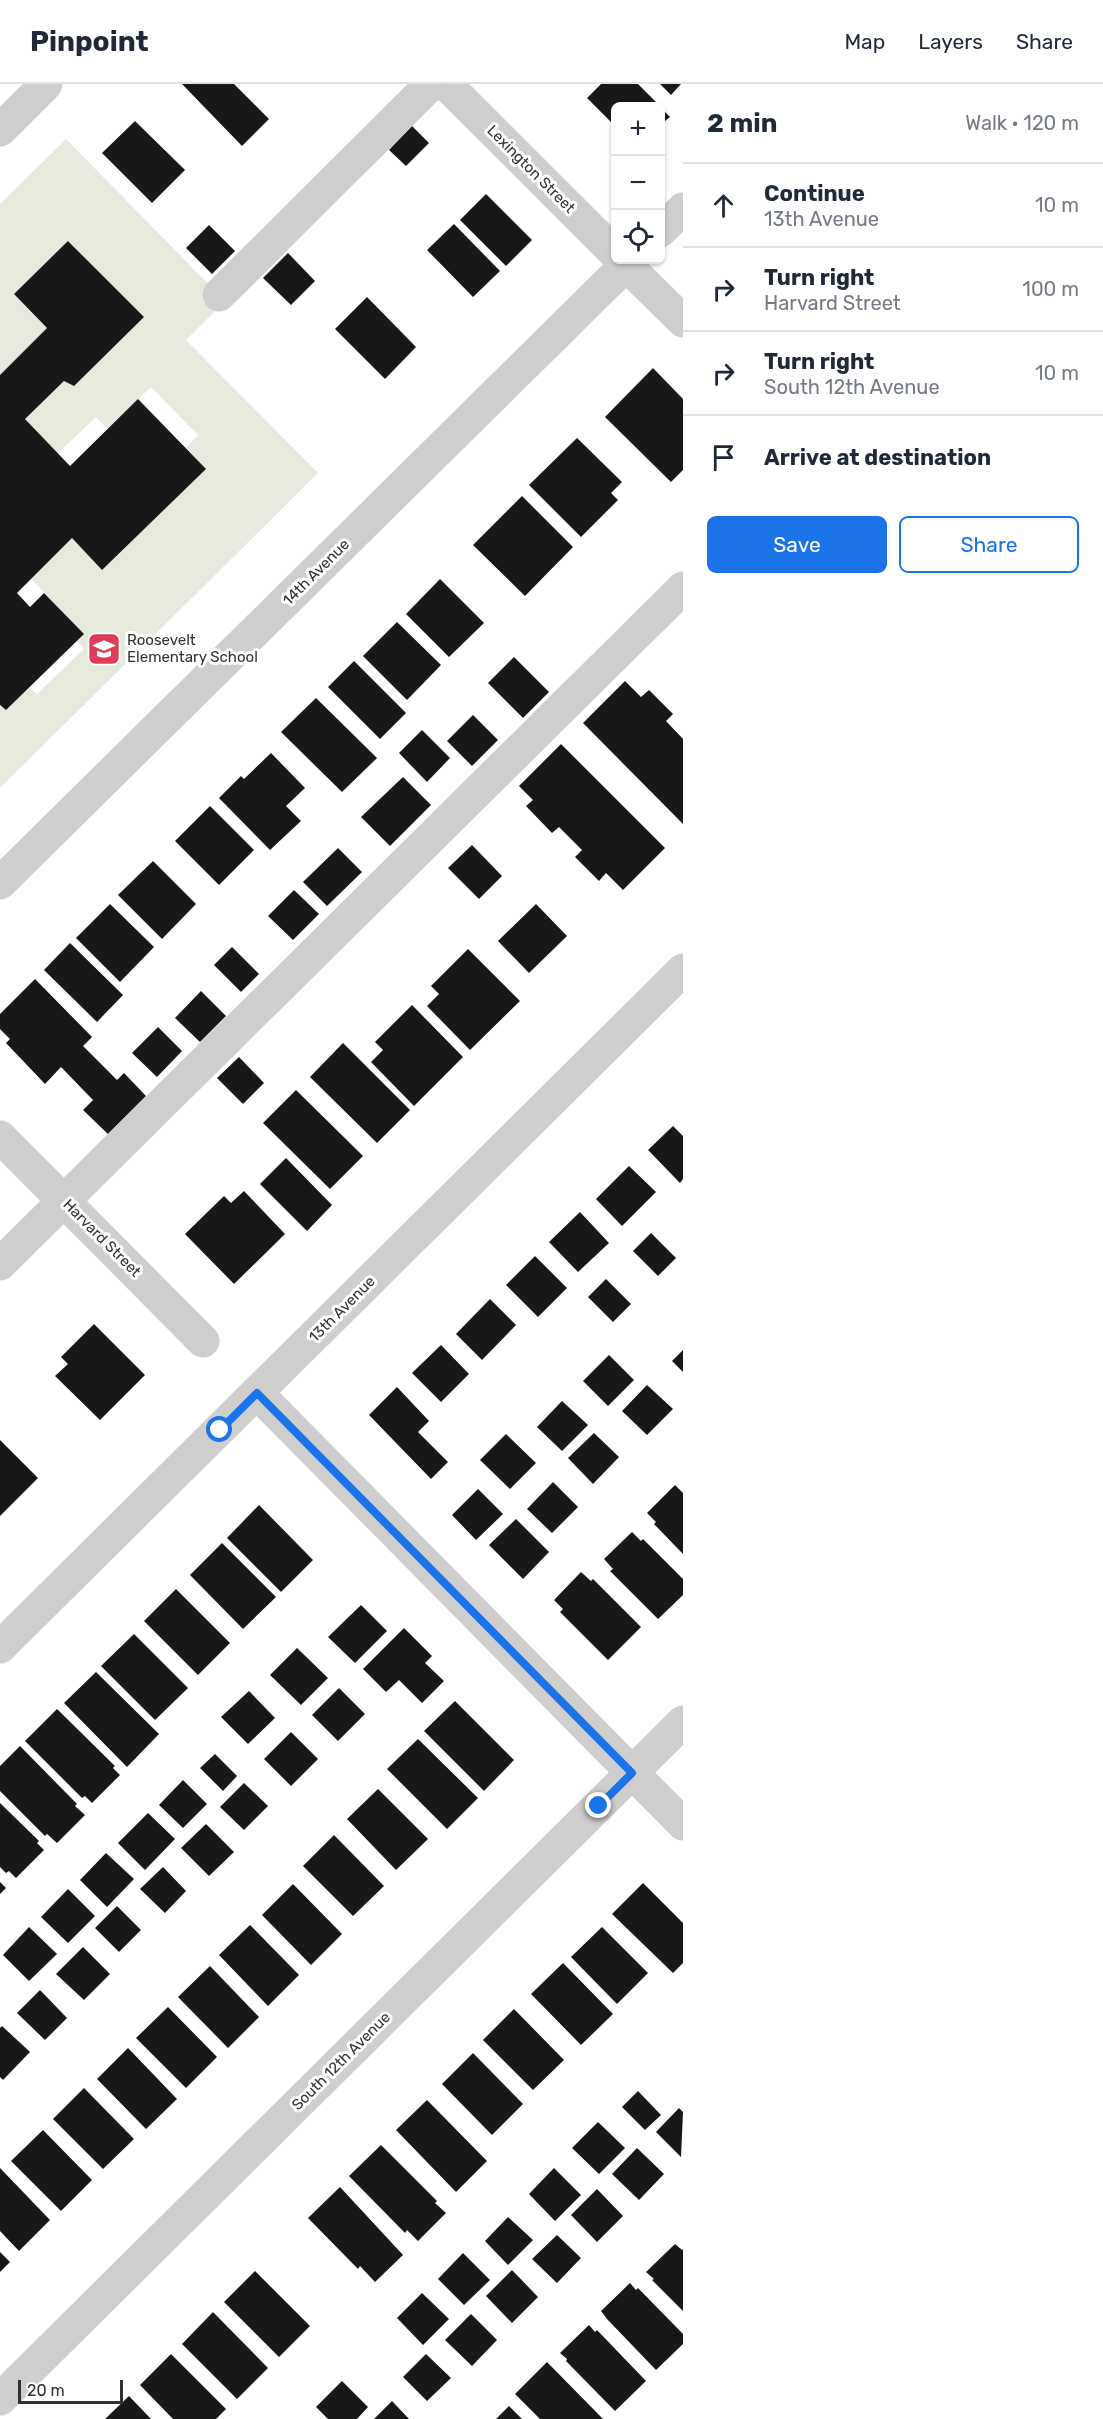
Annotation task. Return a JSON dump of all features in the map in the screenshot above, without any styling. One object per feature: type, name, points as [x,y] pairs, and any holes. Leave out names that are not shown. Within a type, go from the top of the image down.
[{"type":"street","points":[[0,130],[46,84]]},
{"type":"street","points":[[219,295],[431,84]]},
{"type":"street","name":"Lexington Street","points":[[446,84],[611,247]]},
{"type":"street","points":[[665,226],[683,209]]},
{"type":"street","name":"14th Avenue","points":[[0,883],[618,264]]},
{"type":"street","name":"Lexington Street","points":[[628,264],[683,321]]},
{"type":"street","points":[[0,1264],[683,588]]},
{"type":"street","name":"13th Avenue","points":[[0,1647],[683,970]]},
{"type":"street","name":"Harvard Street","points":[[0,1137],[203,1341]]},
{"type":"street","points":[[257,1393],[683,1824]]},
{"type":"street","name":"South 12th Avenue","points":[[0,2399],[683,1722]]},
{"type":"shaded area","points":[[66,139],[225,301],[186,340],[318,473],[0,788],[0,705],[6,710],[29,687],[37,694],[84,649],[76,640],[83,633],[31,579],[72,538],[102,570],[206,469],[186,448],[198,435],[151,387],[107,429],[96,417],[57,454],[25,419],[64,381],[143,317],[69,241],[14,294],[47,328],[0,375],[0,204]]},
{"type":"building","points":[[182,84],[234,84],[269,119],[242,146]]},
{"type":"building","points":[[601,84],[638,84],[656,102],[611,102],[611,122],[587,98]]},
{"type":"building","points":[[660,84],[681,84],[671,95]]},
{"type":"building","points":[[135,121],[185,170],[152,203],[102,153]]},
{"type":"building","points":[[412,126],[429,143],[406,166],[389,150]]},
{"type":"building","points":[[486,194],[532,240],[506,266],[460,220]]},
{"type":"building","points":[[454,224],[500,271],[473,297],[427,250]]},
{"type":"building","points":[[209,225],[235,251],[212,274],[186,248]]},
{"type":"building","points":[[68,241],[144,317],[74,386],[64,381],[25,419],[70,466],[138,399],[206,469],[102,570],[72,538],[17,593],[30,607],[44,593],[84,634],[6,710],[0,705],[0,375],[47,328],[14,294]]},
{"type":"building","points":[[288,253],[315,281],[291,305],[263,278]]},
{"type":"building","points":[[367,297],[416,347],[385,379],[335,329]]},
{"type":"building","points":[[653,368],[683,399],[683,470],[671,482],[605,417]]},
{"type":"building","points":[[577,438],[622,482],[611,493],[618,500],[581,537],[529,485]]},
{"type":"building","points":[[522,496],[573,547],[525,596],[473,545]]},
{"type":"building","points":[[440,579],[484,623],[449,657],[406,614]]},
{"type":"building","points":[[397,622],[441,665],[407,700],[363,656]]},
{"type":"building","points":[[514,657],[549,692],[523,718],[488,683]]},
{"type":"building","points":[[354,661],[406,713],[380,739],[328,687]]},
{"type":"building","points":[[625,681],[641,697],[649,690],[673,714],[666,721],[683,739],[683,824],[583,723]]},
{"type":"building","points":[[316,698],[377,758],[342,792],[281,732]]},
{"type":"building","points":[[473,715],[498,740],[472,766],[447,741]]},
{"type":"building","points":[[422,730],[450,758],[427,782],[399,753]]},
{"type":"building","points":[[561,744],[665,848],[623,890],[606,873],[599,881],[575,857],[582,850],[559,827],[552,833],[526,806],[533,800],[519,786]]},
{"type":"building","points":[[271,753],[305,788],[286,806],[301,821],[270,850],[219,798],[241,776],[244,779]]},
{"type":"building","points":[[403,777],[431,805],[390,846],[361,817]]},
{"type":"building","points":[[210,806],[254,850],[219,885],[175,841]]},
{"type":"building","points":[[472,845],[502,876],[479,899],[448,868]]},
{"type":"building","points":[[338,848],[362,872],[327,906],[303,882]]},
{"type":"building","points":[[153,861],[196,904],[162,939],[118,895]]},
{"type":"building","points":[[294,890],[319,914],[293,940],[268,916]]},
{"type":"building","points":[[110,904],[154,947],[120,982],[76,938]]},
{"type":"building","points":[[536,904],[567,936],[529,973],[498,941]]},
{"type":"building","points":[[70,943],[123,995],[97,1022],[44,970]]},
{"type":"building","points":[[232,947],[259,974],[241,992],[214,965]]},
{"type":"building","points":[[468,949],[520,1001],[470,1050],[427,1006],[439,994],[431,986]]},
{"type":"building","points":[[35,979],[92,1037],[83,1046],[117,1080],[124,1073],[146,1096],[108,1134],[83,1110],[93,1100],[61,1067],[45,1084],[6,1043],[10,1039],[0,1029],[0,1014]]},
{"type":"building","points":[[201,991],[226,1016],[200,1042],[175,1018]]},
{"type":"building","points":[[412,1005],[463,1057],[414,1106],[371,1062],[383,1050],[375,1042]]},
{"type":"building","points":[[158,1027],[182,1051],[157,1077],[132,1053]]},
{"type":"building","points":[[343,1043],[410,1110],[377,1143],[310,1077]]},
{"type":"building","points":[[239,1057],[264,1083],[243,1104],[217,1078]]},
{"type":"building","points":[[296,1090],[363,1156],[330,1189],[263,1123]]},
{"type":"building","points":[[673,1126],[683,1136],[683,1179],[680,1183],[648,1150]]},
{"type":"building","points":[[286,1158],[332,1205],[307,1231],[260,1184]]},
{"type":"building","points":[[629,1166],[656,1192],[622,1226],[596,1199]]},
{"type":"building","points":[[244,1191],[285,1234],[234,1284],[185,1234],[224,1196],[231,1203]]},
{"type":"building","points":[[580,1212],[609,1243],[578,1272],[549,1242]]},
{"type":"building","points":[[651,1233],[676,1258],[658,1276],[633,1251]]},
{"type":"building","points":[[535,1256],[567,1288],[538,1317],[506,1285]]},
{"type":"building","points":[[606,1279],[631,1304],[613,1322],[588,1297]]},
{"type":"building","points":[[490,1299],[516,1325],[482,1360],[456,1334]]},
{"type":"building","points":[[94,1324],[145,1375],[100,1420],[55,1376],[68,1364],[61,1357]]},
{"type":"building","points":[[441,1345],[469,1374],[441,1402],[412,1373]]},
{"type":"building","points":[[683,1350],[683,1372],[672,1361]]},
{"type":"building","points":[[609,1355],[634,1380],[608,1406],[583,1381]]},
{"type":"building","points":[[647,1385],[673,1409],[647,1435],[622,1411]]},
{"type":"building","points":[[397,1387],[429,1421],[418,1432],[448,1462],[431,1479],[369,1415]]},
{"type":"building","points":[[562,1401],[588,1425],[562,1451],[537,1427]]},
{"type":"building","points":[[594,1433],[619,1457],[593,1484],[568,1458]]},
{"type":"building","points":[[506,1434],[536,1463],[510,1489],[480,1460]]},
{"type":"building","points":[[0,1440],[38,1478],[0,1516]]},
{"type":"building","points":[[553,1482],[578,1507],[552,1533],[527,1509]]},
{"type":"building","points":[[675,1485],[683,1493],[683,1554],[654,1524],[656,1522],[647,1513]]},
{"type":"building","points":[[478,1489],[503,1514],[476,1540],[452,1515]]},
{"type":"building","points":[[259,1505],[313,1560],[281,1592],[227,1538]]},
{"type":"building","points":[[516,1519],[549,1552],[523,1579],[489,1545]]},
{"type":"building","points":[[632,1532],[641,1541],[643,1539],[683,1579],[683,1595],[658,1619],[610,1571],[613,1569],[604,1559]]},
{"type":"building","points":[[222,1543],[276,1597],[243,1629],[190,1575]]},
{"type":"building","points":[[581,1572],[591,1581],[593,1579],[641,1627],[608,1660],[560,1612],[563,1609],[554,1600]]},
{"type":"building","points":[[176,1589],[230,1643],[198,1675],[144,1621]]},
{"type":"building","points":[[361,1605],[387,1631],[355,1663],[328,1637]]},
{"type":"building","points":[[404,1628],[432,1656],[425,1663],[444,1681],[422,1703],[399,1680],[386,1692],[363,1669]]},
{"type":"building","points":[[134,1634],[188,1688],[155,1720],[101,1666]]},
{"type":"building","points":[[297,1648],[328,1678],[301,1705],[270,1675]]},
{"type":"building","points":[[96,1672],[159,1734],[127,1767],[64,1703]]},
{"type":"building","points":[[339,1688],[365,1714],[338,1741],[312,1715]]},
{"type":"building","points":[[249,1691],[275,1718],[248,1744],[221,1717]]},
{"type":"building","points":[[455,1701],[514,1760],[484,1791],[424,1731]]},
{"type":"building","points":[[57,1709],[115,1766],[113,1768],[120,1775],[92,1803],[85,1796],[82,1798],[25,1741]]},
{"type":"building","points":[[291,1732],[318,1759],[291,1786],[264,1759]]},
{"type":"building","points":[[418,1739],[478,1798],[447,1829],[387,1769]]},
{"type":"building","points":[[20,1746],[85,1815],[57,1843],[47,1834],[45,1836],[0,1791],[0,1766]]},
{"type":"building","points":[[215,1754],[237,1776],[223,1791],[200,1768]]},
{"type":"building","points":[[183,1780],[207,1804],[183,1828],[159,1805]]},
{"type":"building","points":[[244,1783],[268,1806],[244,1830],[220,1807]]},
{"type":"building","points":[[378,1789],[428,1839],[396,1870],[347,1819]]},
{"type":"building","points":[[0,1803],[39,1841],[37,1843],[44,1850],[16,1878],[9,1871],[6,1873],[0,1867]]},
{"type":"building","points":[[148,1813],[175,1839],[145,1870],[118,1843]]},
{"type":"building","points":[[206,1824],[234,1852],[209,1876],[181,1848]]},
{"type":"building","points":[[334,1835],[384,1886],[353,1916],[303,1866]]},
{"type":"building","points":[[106,1853],[134,1879],[107,1907],[80,1880]]},
{"type":"building","points":[[163,1867],[186,1891],[165,1913],[140,1889]]},
{"type":"building","points":[[0,1882],[6,1888],[0,1894]]},
{"type":"building","points":[[643,1883],[683,1923],[683,1963],[673,1973],[612,1914]]},
{"type":"building","points":[[293,1884],[342,1934],[311,1965],[262,1915]]},
{"type":"building","points":[[68,1889],[95,1916],[68,1943],[41,1917]]},
{"type":"building","points":[[117,1906],[141,1930],[119,1952],[95,1928]]},
{"type":"building","points":[[250,1925],[299,1975],[268,2006],[219,1955]]},
{"type":"building","points":[[29,1927],[57,1954],[29,1981],[3,1955]]},
{"type":"building","points":[[602,1927],[648,1973],[617,2004],[571,1957]]},
{"type":"building","points":[[83,1947],[110,1974],[84,2000],[56,1974]]},
{"type":"building","points":[[563,1963],[613,2014],[581,2045],[531,1994]]},
{"type":"building","points":[[210,1966],[259,2017],[228,2048],[178,1997]]},
{"type":"building","points":[[40,1990],[67,2018],[45,2040],[17,2013]]},
{"type":"building","points":[[168,2007],[217,2057],[186,2088],[136,2038]]},
{"type":"building","points":[[514,2009],[564,2060],[533,2090],[483,2040]]},
{"type":"building","points":[[2,2026],[30,2052],[3,2080],[0,2077],[0,2028]]},
{"type":"building","points":[[128,2048],[177,2099],[146,2129],[97,2079]]},
{"type":"building","points":[[473,2053],[523,2104],[492,2135],[442,2084]]},
{"type":"building","points":[[84,2088],[134,2139],[103,2169],[53,2119]]},
{"type":"building","points":[[638,2091],[661,2115],[645,2130],[622,2107]]},
{"type":"building","points":[[427,2100],[487,2161],[456,2192],[396,2130]]},
{"type":"building","points":[[679,2108],[683,2112],[681,2157],[656,2132]]},
{"type":"building","points":[[598,2122],[625,2148],[599,2174],[572,2148]]},
{"type":"building","points":[[43,2130],[92,2180],[61,2211],[11,2161]]},
{"type":"building","points":[[381,2145],[446,2213],[418,2241],[407,2230],[405,2233],[349,2176]]},
{"type":"building","points":[[637,2148],[664,2174],[639,2200],[612,2174]]},
{"type":"building","points":[[0,2168],[50,2220],[19,2251],[0,2231]]},
{"type":"building","points":[[554,2168],[581,2195],[555,2221],[529,2194]]},
{"type":"building","points":[[340,2187],[403,2255],[375,2282],[360,2266],[358,2269],[308,2218]]},
{"type":"building","points":[[597,2189],[623,2216],[597,2242],[571,2215]]},
{"type":"building","points":[[508,2217],[533,2240],[508,2265],[485,2241]]},
{"type":"building","points":[[557,2235],[581,2258],[557,2283],[532,2259]]},
{"type":"building","points":[[675,2244],[683,2249],[683,2311],[646,2272]]},
{"type":"building","points":[[0,2252],[10,2262],[0,2272]]},
{"type":"building","points":[[463,2253],[490,2280],[464,2305],[438,2279]]},
{"type":"building","points":[[512,2270],[538,2297],[512,2323],[486,2296]]},
{"type":"building","points":[[255,2271],[310,2326],[279,2357],[224,2302]]},
{"type":"building","points":[[630,2283],[636,2290],[638,2288],[683,2334],[683,2344],[656,2370],[601,2311]]},
{"type":"building","points":[[422,2293],[449,2319],[423,2345],[397,2318]]},
{"type":"building","points":[[213,2312],[268,2368],[237,2399],[182,2344]]},
{"type":"building","points":[[471,2314],[497,2340],[472,2366],[445,2340]]},
{"type":"building","points":[[589,2325],[595,2332],[597,2330],[646,2381],[615,2411],[560,2353]]},
{"type":"building","points":[[171,2354],[226,2409],[216,2419],[173,2419],[140,2385]]},
{"type":"building","points":[[426,2354],[451,2378],[427,2401],[403,2377]]},
{"type":"building","points":[[547,2362],[603,2419],[540,2419],[515,2394]]},
{"type":"building","points":[[342,2381],[368,2407],[357,2419],[328,2419],[316,2407]]},
{"type":"building","points":[[129,2396],[151,2419],[105,2419]]},
{"type":"building","points":[[392,2401],[409,2419],[374,2419]]},
{"type":"building","points":[[509,2406],[522,2419],[496,2419]]},
{"type":"place","name":"Roosevelt Elementary School","points":[[104,649]]},
{"type":"route","points":[[220,1430],[257,1393],[632,1773],[599,1806]]}]
